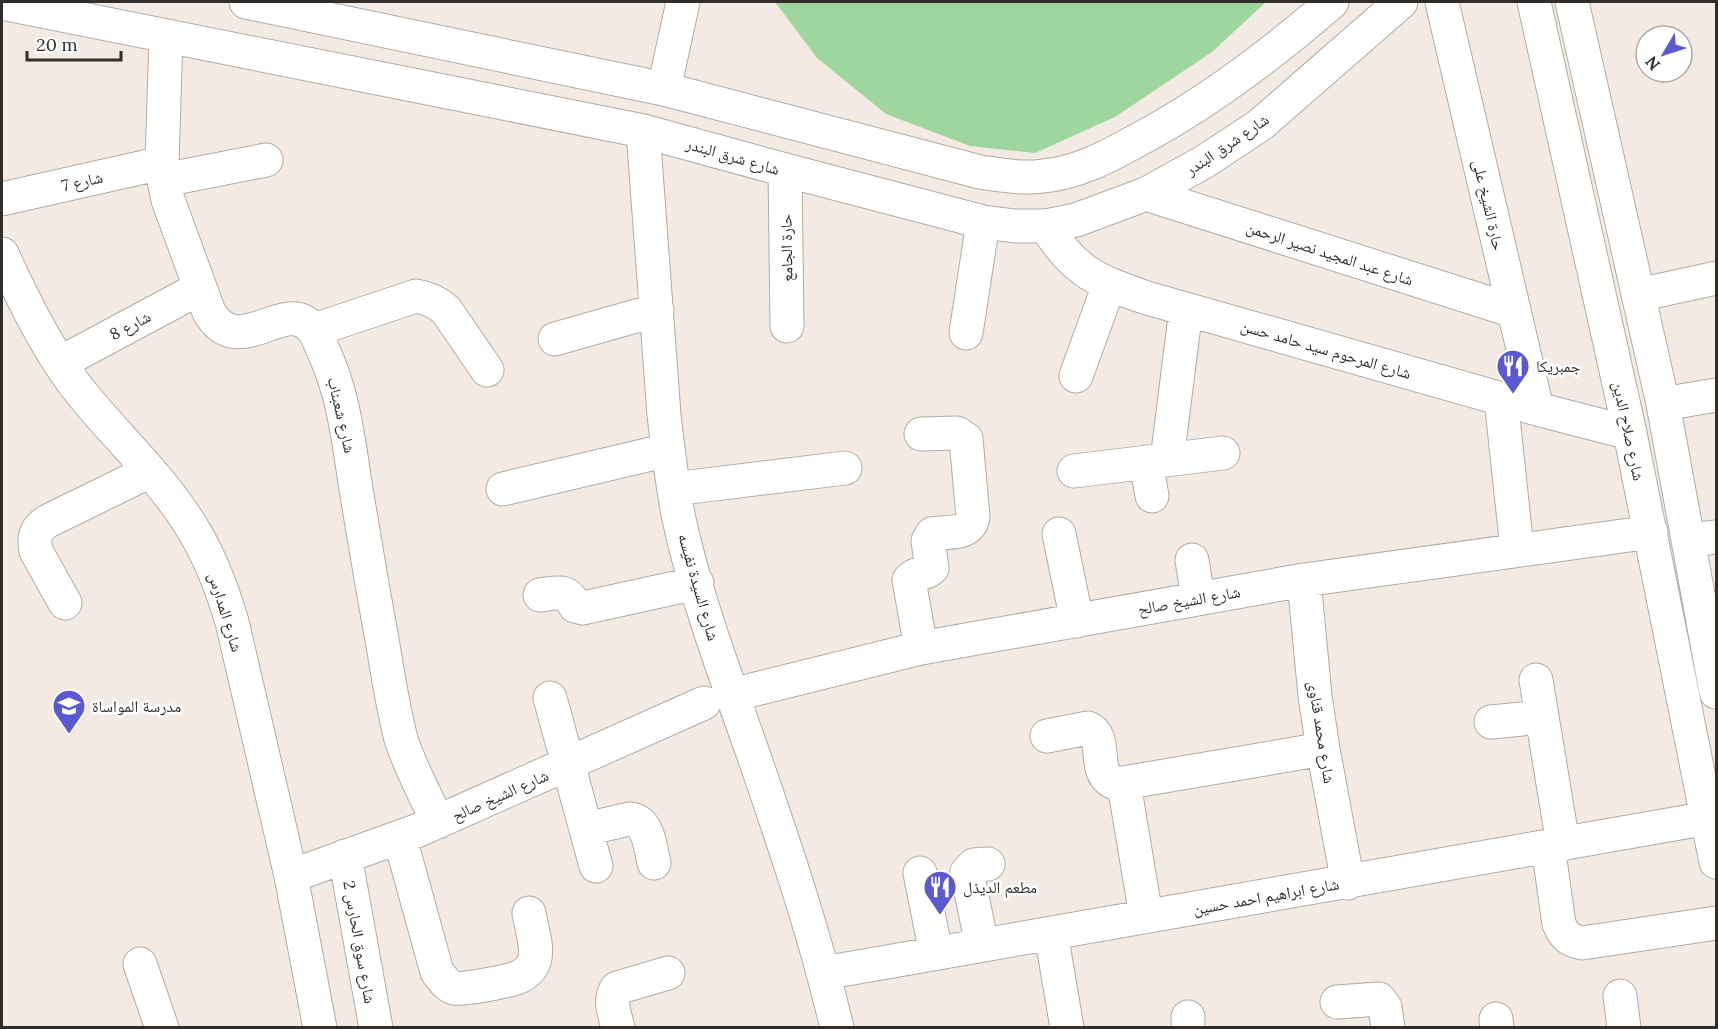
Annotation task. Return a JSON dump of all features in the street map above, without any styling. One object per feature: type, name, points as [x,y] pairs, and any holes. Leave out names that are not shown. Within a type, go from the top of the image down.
[{"type":"street","points":[[246,2],[343,12],[664,89],[980,172],[1012,177],[1044,176],[1076,170],[1105,158],[1171,123],[1233,82],[1292,37],[1332,2]]},
{"type":"street","points":[[664,89],[683,2]]},
{"type":"street","name":"شارع شرق البندر","points":[[2,3],[643,131],[983,222],[1014,226],[1046,225],[1076,220],[1146,194],[1204,162],[1260,124],[1401,2]]},
{"type":"street","name":"حارة الشيخ على","points":[[1442,2],[1537,409]]},
{"type":"street","name":"شارع صلاح الدين","points":[[1534,2],[1651,532],[1716,862]]},
{"type":"street","points":[[1572,2],[1663,404],[1703,539],[1716,692]]},
{"type":"street","points":[[166,36],[163,172],[168,200],[214,321],[220,327],[238,333],[289,319],[307,323],[314,330],[416,296],[438,302],[446,310],[487,370]]},
{"type":"street","name":"شارع السيدة نفيسه","points":[[643,131],[668,450],[680,521],[697,583],[718,699],[755,760],[824,973],[837,1028]]},
{"type":"street","name":"شارع 7","points":[[2,199],[163,172],[266,160]]},
{"type":"street","name":"حارة الجامع","points":[[785,170],[787,326]]},
{"type":"street","name":"شارع عبد المجيد نصير الرحمن","points":[[1146,194],[1514,311]]},
{"type":"street","points":[[966,333],[983,222]]},
{"type":"street","name":"شارع المرحوم سيد حامد حسن","points":[[1046,225],[1072,262],[1089,275],[1109,285],[1501,399],[1630,433]]},
{"type":"street","name":"شارع المدارس","points":[[2,254],[31,316],[60,363],[75,384],[172,498],[192,526],[222,589],[232,622],[291,876],[320,1028]]},
{"type":"street","points":[[1638,295],[1716,278]]},
{"type":"street","points":[[1076,376],[1109,285]]},
{"type":"street","name":"شارع 8","points":[[60,363],[200,288]]},
{"type":"street","points":[[1152,496],[1186,309]]},
{"type":"street","points":[[555,339],[657,310]]},
{"type":"street","name":"شارع شعبناب","points":[[314,330],[338,386],[345,413],[389,680],[402,741],[438,822]]},
{"type":"street","points":[[1663,404],[1716,395]]},
{"type":"street","points":[[1501,399],[1517,549]]},
{"type":"street","points":[[921,434],[957,433],[962,434],[966,439],[973,516],[972,524],[967,529],[932,534],[928,541],[932,568],[909,580],[921,648]]},
{"type":"street","points":[[503,489],[668,450]]},
{"type":"street","points":[[1074,471],[1223,453]]},
{"type":"street","points":[[674,489],[845,468]]},
{"type":"street","points":[[65,603],[36,551],[35,533],[48,521],[150,471]]},
{"type":"street","name":"شارع الشيخ صالح","points":[[291,876],[400,838],[718,699],[921,648],[1304,580],[1651,532]]},
{"type":"street","points":[[1059,534],[1077,621]]},
{"type":"street","points":[[1192,560],[1198,599]]},
{"type":"street","name":"شارع محمد قناوى","points":[[1304,580],[1315,696],[1348,882]]},
{"type":"street","points":[[540,595],[563,592],[572,598],[575,606],[583,608],[697,583]]},
{"type":"street","points":[[1536,680],[1555,845],[1559,924],[1563,933],[1572,941],[1582,943],[1716,923]]},
{"type":"street","points":[[550,698],[596,866]]},
{"type":"street","points":[[1491,722],[1542,717]]},
{"type":"street","points":[[1047,736],[1088,728],[1092,730],[1097,737],[1106,777],[1111,782],[1124,784],[1323,749]]},
{"type":"street","points":[[1124,784],[1146,916]]},
{"type":"street","name":"شارع ابراهيم احمد حسين","points":[[824,973],[1708,818]]},
{"type":"street","points":[[586,829],[636,819],[645,829],[654,863]]},
{"type":"street","points":[[400,838],[437,972],[452,987],[462,989],[519,977],[528,972],[534,963],[536,952],[529,913]]},
{"type":"street","name":"شارع سوق الحارس 2","points":[[345,856],[376,1028]]},
{"type":"street","points":[[982,945],[967,872],[974,865],[988,864]]},
{"type":"street","points":[[920,873],[936,953]]},
{"type":"street","points":[[1051,933],[1067,1028]]},
{"type":"street","points":[[140,964],[162,1028]]},
{"type":"street","points":[[618,1028],[612,1002],[612,994],[617,988],[668,973]]},
{"type":"street","points":[[1337,1002],[1379,999],[1385,1006],[1388,1028]]},
{"type":"green space","points":[[775,2],[1266,2],[1212,52],[1115,117],[1035,153],[970,146],[886,114],[817,58]]},
{"type":"place","name":"جمبريكا","points":[[1513,395]]},
{"type":"place","name":"مدرسة المواساة","points":[[69,735]]},
{"type":"place","name":"مطعم الديذل","points":[[940,916]]}]
